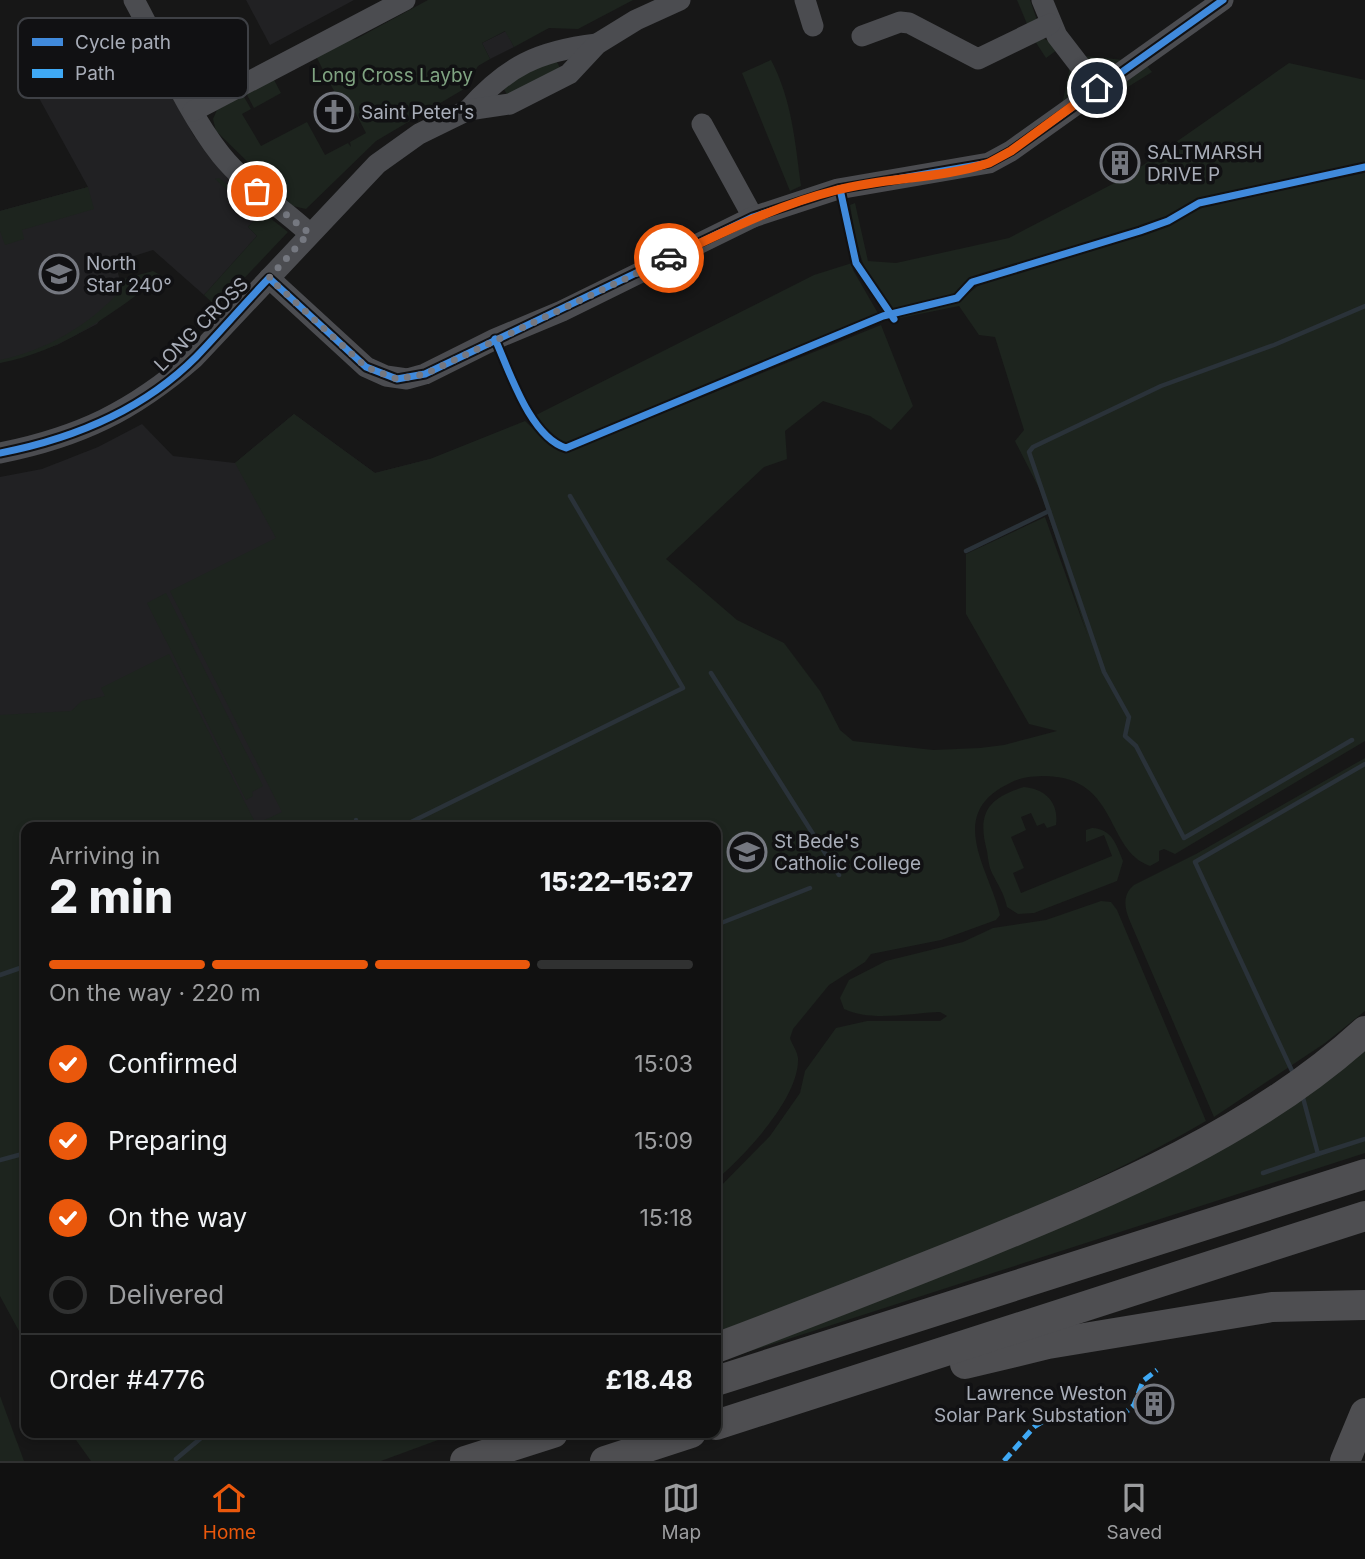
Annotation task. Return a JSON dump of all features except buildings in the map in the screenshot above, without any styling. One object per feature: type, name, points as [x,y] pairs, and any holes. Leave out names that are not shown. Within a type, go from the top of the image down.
[{"type":"highway","points":[[721,1346],[1082,1204],[1163,1166],[1263,1106],[1343,1051],[1365,1031]]},
{"type":"highway","points":[[721,1379],[1365,1174]]},
{"type":"highway","points":[[721,1424],[1365,1216]]},
{"type":"highway","points":[[721,1424],[1048,1344],[1272,1307],[1365,1305]]},
{"type":"highway","points":[[1345,1461],[1365,1413]]},
{"type":"highway","points":[[466,1461],[503,1438]]},
{"type":"highway","points":[[466,1461],[537,1438]]},
{"type":"highway","points":[[605,1461],[676,1438]]},
{"type":"street","points":[[135,0],[144,18]]},
{"type":"street","points":[[248,82],[405,0]]},
{"type":"street","name":"LONG CROSS","points":[[0,453],[74,433],[105,421],[142,399],[194,358],[309,233],[390,153],[419,134],[468,110],[510,104],[569,74],[597,44],[636,20],[680,0]]},
{"type":"street","points":[[1042,0],[1050,24],[1097,88]]},
{"type":"street","points":[[269,278],[366,367],[386,376],[407,379],[425,374],[753,218],[838,189],[989,163],[1011,151],[1223,0]]},
{"type":"street","points":[[862,36],[890,38],[900,22],[915,24],[976,69],[1050,24]]},
{"type":"street","name":"LONG CROSS","points":[[468,110],[496,80],[551,50],[597,44]]},
{"type":"street","points":[[186,98],[231,165],[309,233]]},
{"type":"street","points":[[193,111],[218,98]]},
{"type":"street","points":[[702,124],[753,218]]},
{"type":"shaded area","points":[[246,0],[354,0],[270,45]]},
{"type":"shaded area","points":[[506,31],[514,47],[490,59],[482,43]]},
{"type":"shaded area","points":[[39,98],[173,98],[194,136],[265,210],[248,227],[257,236],[204,295],[153,250],[115,262],[122,288],[97,324],[57,345],[0,363],[0,211],[88,187]]},
{"type":"shaded area","name":"St Bede's Catholic College","points":[[294,414],[375,473],[430,459],[711,822],[21,822],[21,909],[0,1248],[0,477],[42,469],[98,447],[142,424],[173,456],[235,463]]},
{"type":"green space","name":"Long Cross Layby","points":[[428,0],[633,0],[578,29],[549,28],[514,47],[505,31],[482,43],[490,59],[478,66],[464,89],[376,141],[306,209],[293,206],[216,131],[213,119],[217,110],[238,98],[245,98],[251,109],[242,114],[261,146],[307,122],[325,155],[348,143],[351,147],[350,142],[366,133],[350,102],[347,99],[341,103],[328,80],[332,77],[327,68],[323,70],[315,54],[340,41],[356,39]]},
{"type":"green space","points":[[1017,0],[1030,0],[1037,20],[1030,31]]},
{"type":"green space","points":[[1040,37],[1051,42],[1057,50],[1046,58],[1033,38]]},
{"type":"green space","points":[[554,56],[561,70],[509,98],[501,84]]},
{"type":"green space","points":[[1084,56],[1124,60],[1104,70],[1093,66]]},
{"type":"green space","points":[[771,60],[784,90],[794,137],[801,186],[790,191],[742,73]]},
{"type":"green space","points":[[1289,63],[1365,80],[1365,162],[1204,198],[1156,222],[977,277],[953,295],[893,312],[874,287],[862,262],[850,205],[855,203],[868,261],[896,263],[1009,238],[1126,177]]},
{"type":"green space","points":[[1070,66],[1077,83],[1072,96],[1062,105]]},
{"type":"green space","points":[[1147,66],[1152,72],[1123,90],[1122,84]]},
{"type":"green space","name":"Long Cross Layby","points":[[273,78],[281,93],[254,108],[248,92]]},
{"type":"green space","points":[[1365,172],[1365,741],[1175,854],[1164,849],[1159,851],[1159,861],[1150,866],[1136,858],[1125,845],[1099,801],[1087,789],[1070,780],[1046,776],[1023,778],[990,796],[979,810],[975,827],[976,844],[1000,915],[996,920],[941,940],[871,954],[865,962],[829,985],[793,1029],[790,1038],[798,1058],[790,1091],[755,1141],[721,1175],[721,822],[260,822],[282,812],[170,591],[276,538],[235,463],[294,414],[375,473],[430,459],[525,421],[551,446],[569,451],[881,325],[913,406],[891,430],[870,416],[823,401],[785,431],[787,459],[764,467],[666,559],[737,620],[784,643],[820,691],[840,730],[853,741],[933,750],[980,748],[1004,745],[1057,731],[1029,724],[966,614],[966,554],[1045,517],[1087,634],[1040,490],[1015,441],[1024,430],[995,337],[979,335],[959,306],[900,318],[900,315],[957,303],[980,284],[1134,236],[1204,207]]},
{"type":"green space","points":[[219,178],[288,232],[217,307],[204,295],[257,236],[248,227],[257,217],[215,179]]},
{"type":"green space","points":[[88,187],[94,209],[22,230],[24,239],[5,245],[0,231],[0,211]]},
{"type":"green space","points":[[852,263],[853,270],[879,315],[775,355],[572,443],[562,443],[534,416],[814,275]]},
{"type":"green space","points":[[153,271],[162,276],[86,329],[45,350],[0,363],[0,360],[51,343],[82,325],[122,289],[120,280]]},
{"type":"green space","points":[[166,593],[263,786],[252,792],[253,796],[246,800],[147,603]]},
{"type":"green space","points":[[169,654],[255,822],[21,822],[21,1335],[0,1296],[0,715],[71,711],[82,701],[105,696],[101,688]]},
{"type":"green space","points":[[1365,758],[1365,1011],[1325,1043],[1214,1117],[1129,919],[1125,905],[1126,896],[1134,885],[1196,854]]},
{"type":"green space","points":[[1024,787],[1039,791],[1049,798],[1055,810],[1056,825],[1047,828],[1044,823],[1037,826],[1031,813],[1021,817],[1026,830],[1011,837],[1024,868],[1013,873],[1021,893],[1112,856],[1104,835],[1086,842],[1086,830],[1092,828],[1109,834],[1118,849],[1123,861],[1117,881],[1034,913],[1018,914],[1007,907],[989,865],[983,827],[993,802]]},
{"type":"green space","points":[[1101,901],[1111,902],[1117,910],[1206,1121],[1088,1183],[1027,1210],[721,1331],[721,1186],[770,1136],[800,1093],[805,1071],[836,1028],[867,1021],[940,1021],[947,1016],[940,1012],[866,1015],[844,1009],[840,998],[849,980],[886,961],[963,942],[993,928],[1046,920]]},
{"type":"green space","points":[[1365,1047],[1365,1153],[721,1361],[721,1361],[1076,1220]]},
{"type":"green space","points":[[0,1396],[24,1461],[0,1461]]},
{"type":"green space","points":[[75,1438],[443,1438],[381,1461],[91,1461]]},
{"type":"waterway","points":[[1352,740],[1184,838],[1136,746],[1125,736],[1129,717],[1104,672],[1029,452],[1033,447],[1161,386],[1274,345],[1365,306]]},
{"type":"waterway","points":[[411,822],[683,688],[570,496]]},
{"type":"waterway","points":[[966,551],[1049,511]]},
{"type":"waterway","points":[[711,673],[839,875]]},
{"type":"waterway","points":[[1293,1073],[1195,862],[1365,764]]},
{"type":"waterway","points":[[721,923],[810,888]]},
{"type":"waterway","points":[[0,975],[21,968]]},
{"type":"waterway","points":[[1302,1094],[1318,1154],[1365,1139]]},
{"type":"waterway","points":[[0,1160],[21,1154]]},
{"type":"waterway","points":[[1263,1173],[1318,1154]]},
{"type":"waterway","points":[[176,1459],[201,1438]]},
{"type":"marked path","points":[[1004,1461],[1034,1427],[1056,1413],[1109,1416],[1125,1413],[1134,1405],[1143,1381],[1157,1370]]},
{"type":"cycle path","points":[[0,453],[54,440],[130,407],[175,376],[196,357],[269,278],[366,367],[397,379],[425,374],[753,217],[838,189],[989,163],[1011,151],[1223,0]]},
{"type":"cycle path","points":[[495,339],[531,417],[553,441],[566,448],[883,316],[957,298],[972,282],[1140,231],[1168,221],[1199,203],[1365,167]]},
{"type":"cycle path","points":[[840,189],[856,263],[894,319]]},
{"type":"way so far","points":[[257,191],[309,233],[269,278],[354,358],[376,373],[397,379],[425,374],[669,258]]},
{"type":"place","name":"Saint Peter's","points":[[334,112]]},
{"type":"place","name":"SALTMARSH DRIVE P","points":[[1120,163]]},
{"type":"place","name":"North Star 240°","points":[[59,274]]},
{"type":"place","name":"St Bede's Catholic College","points":[[747,852]]},
{"type":"place","name":"Lawrence Weston Solar Park Substation","points":[[1154,1404]]},
{"type":"route","points":[[669,258],[753,218],[808,198],[840,189],[989,163],[1011,151],[1097,88]]}]
